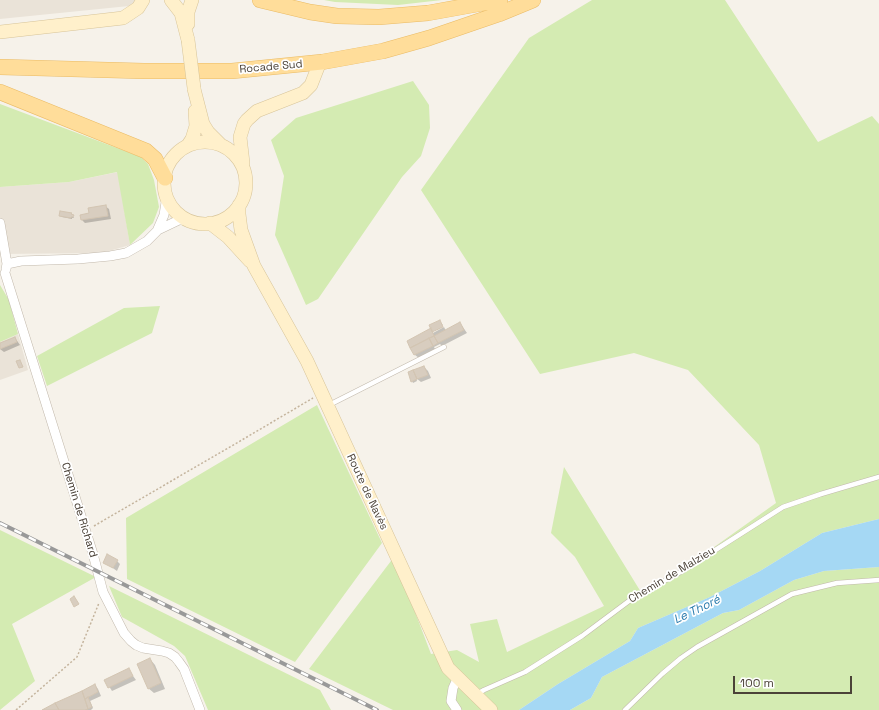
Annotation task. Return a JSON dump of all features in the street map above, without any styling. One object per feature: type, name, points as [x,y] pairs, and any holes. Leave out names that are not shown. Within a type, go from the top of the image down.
[{"type":"main road","points":[[0,32],[123,18],[133,12],[143,0]]},
{"type":"main road","name":"Route de Navès","points":[[171,0],[181,13],[188,39]]},
{"type":"main road","name":"Route de Navès","points":[[192,0],[188,12],[188,39],[194,89],[196,126],[192,139],[188,145],[172,158],[167,168],[165,187],[167,196],[172,206],[179,214],[188,220],[199,223],[210,223],[222,220],[232,214],[244,196],[246,177],[238,157],[220,144],[208,132],[203,124],[194,89]]},
{"type":"main road","points":[[260,0],[310,12],[337,16],[379,18],[428,13],[500,0]]},
{"type":"main road","name":"Rocade Sud","points":[[0,67],[144,71],[232,71],[322,62],[376,52],[417,42],[499,14],[532,0]]},
{"type":"main road","points":[[243,167],[240,137],[241,131],[247,120],[257,111],[303,93],[311,85],[318,67],[322,62]]},
{"type":"main road","points":[[0,92],[146,151],[155,159],[165,178]]},
{"type":"main road","name":"Route de Navès","points":[[188,145],[199,142],[220,144]]},
{"type":"main road","name":"Route de Navès","points":[[239,205],[241,230],[254,266],[307,361],[322,392],[448,668],[490,709]]},
{"type":"main road","name":"Route de Navès","points":[[210,223],[228,237],[254,266]]},
{"type":"street","points":[[157,231],[164,215],[167,196]]},
{"type":"street","points":[[4,270],[21,261],[110,256],[126,253],[137,248],[157,231],[179,220],[188,220]]},
{"type":"street","name":"Chemin de Richard","points":[[0,223],[4,270],[86,531],[103,592],[124,633],[131,641],[143,648],[162,651],[175,657],[184,668],[200,710]]},
{"type":"street","points":[[457,710],[451,701],[453,688],[458,678]]},
{"type":"lane","points":[[328,406],[444,347]]},
{"type":"lane","name":"Chemin de Malzieu","points":[[476,695],[525,672],[582,636],[632,598],[684,570],[783,507],[879,477]]},
{"type":"lane","points":[[625,710],[662,674],[698,646],[792,594],[837,583],[879,580]]},
{"type":"path","points":[[86,531],[247,438],[322,392]]},
{"type":"path","points":[[16,710],[77,657],[103,592]]},
{"type":"shaded area","points":[[0,0],[148,0],[129,6],[0,19]]},
{"type":"shaded area","points":[[118,172],[130,245],[102,253],[0,254],[0,187],[69,182]]},
{"type":"shaded area","points":[[18,334],[28,370],[0,380],[0,342]]},
{"type":"green space","points":[[324,0],[442,0],[398,5],[335,2]]},
{"type":"green space","points":[[592,0],[725,0],[818,142],[872,116],[879,124],[879,519],[822,533],[760,571],[710,597],[638,628],[630,641],[558,684],[519,710],[393,710],[309,669],[394,557],[431,654],[457,650],[479,662],[470,624],[497,619],[507,652],[604,606],[575,557],[551,533],[564,467],[644,597],[776,503],[759,445],[688,370],[634,353],[540,374],[421,190],[529,38]]},
{"type":"green space","points":[[413,81],[429,105],[430,128],[421,156],[402,177],[318,299],[306,305],[275,235],[284,176],[271,140],[296,118]]},
{"type":"green space","points":[[0,104],[141,157],[148,164],[154,180],[159,207],[153,223],[130,245],[117,172],[69,182],[0,187]]},
{"type":"green space","points":[[0,285],[9,300],[18,334],[0,342]]},
{"type":"green space","points":[[160,306],[152,333],[47,386],[37,356],[124,308]]},
{"type":"green space","points":[[317,405],[382,543],[295,662],[127,579],[126,518]]},
{"type":"green space","points":[[0,530],[96,577],[12,624],[35,681],[0,710]]},
{"type":"green space","points":[[879,567],[879,710],[570,710],[591,698],[602,677],[723,613],[739,610],[794,580],[824,571]]},
{"type":"green space","points":[[109,586],[320,690],[331,710],[208,710],[185,656],[174,646],[122,617]]},
{"type":"water","name":"Le Thoré","points":[[879,519],[879,567],[824,571],[794,580],[739,610],[723,613],[602,677],[591,698],[570,710],[519,710],[558,684],[630,641],[638,628],[710,597],[760,571],[822,533]]},
{"type":"building","points":[[106,205],[108,216],[81,220],[80,215],[89,213],[88,208]]},
{"type":"building","points":[[60,211],[72,213],[71,214],[74,215],[71,218],[59,216]]},
{"type":"building","points":[[440,320],[443,327],[432,332],[429,325]]},
{"type":"building","points":[[460,322],[464,330],[438,343],[434,336]]},
{"type":"building","points":[[431,328],[434,336],[410,348],[407,341]]},
{"type":"building","points":[[434,336],[438,343],[433,346],[429,338]]},
{"type":"building","points":[[15,337],[17,342],[0,349],[0,343]]},
{"type":"building","points":[[429,338],[433,346],[414,355],[410,348]]},
{"type":"building","points":[[20,360],[23,367],[19,368],[16,361]]},
{"type":"building","points":[[424,366],[428,375],[417,379],[413,370]]},
{"type":"building","points":[[413,370],[417,379],[411,382],[408,372]]},
{"type":"building","points":[[107,554],[118,560],[113,568],[103,563]]},
{"type":"building","points":[[74,596],[79,604],[74,607],[70,599]]},
{"type":"building","points":[[150,658],[161,683],[148,689],[137,664]]},
{"type":"building","points":[[129,668],[133,676],[108,688],[104,680]]},
{"type":"building","points":[[95,684],[98,692],[85,699],[82,691]]},
{"type":"building","points":[[82,691],[88,709],[59,710],[55,703]]},
{"type":"building","points":[[88,697],[92,707],[88,709],[85,699]]},
{"type":"building","points":[[55,703],[59,710],[42,710]]},
{"type":"railway","points":[[0,523],[377,710]]}]
